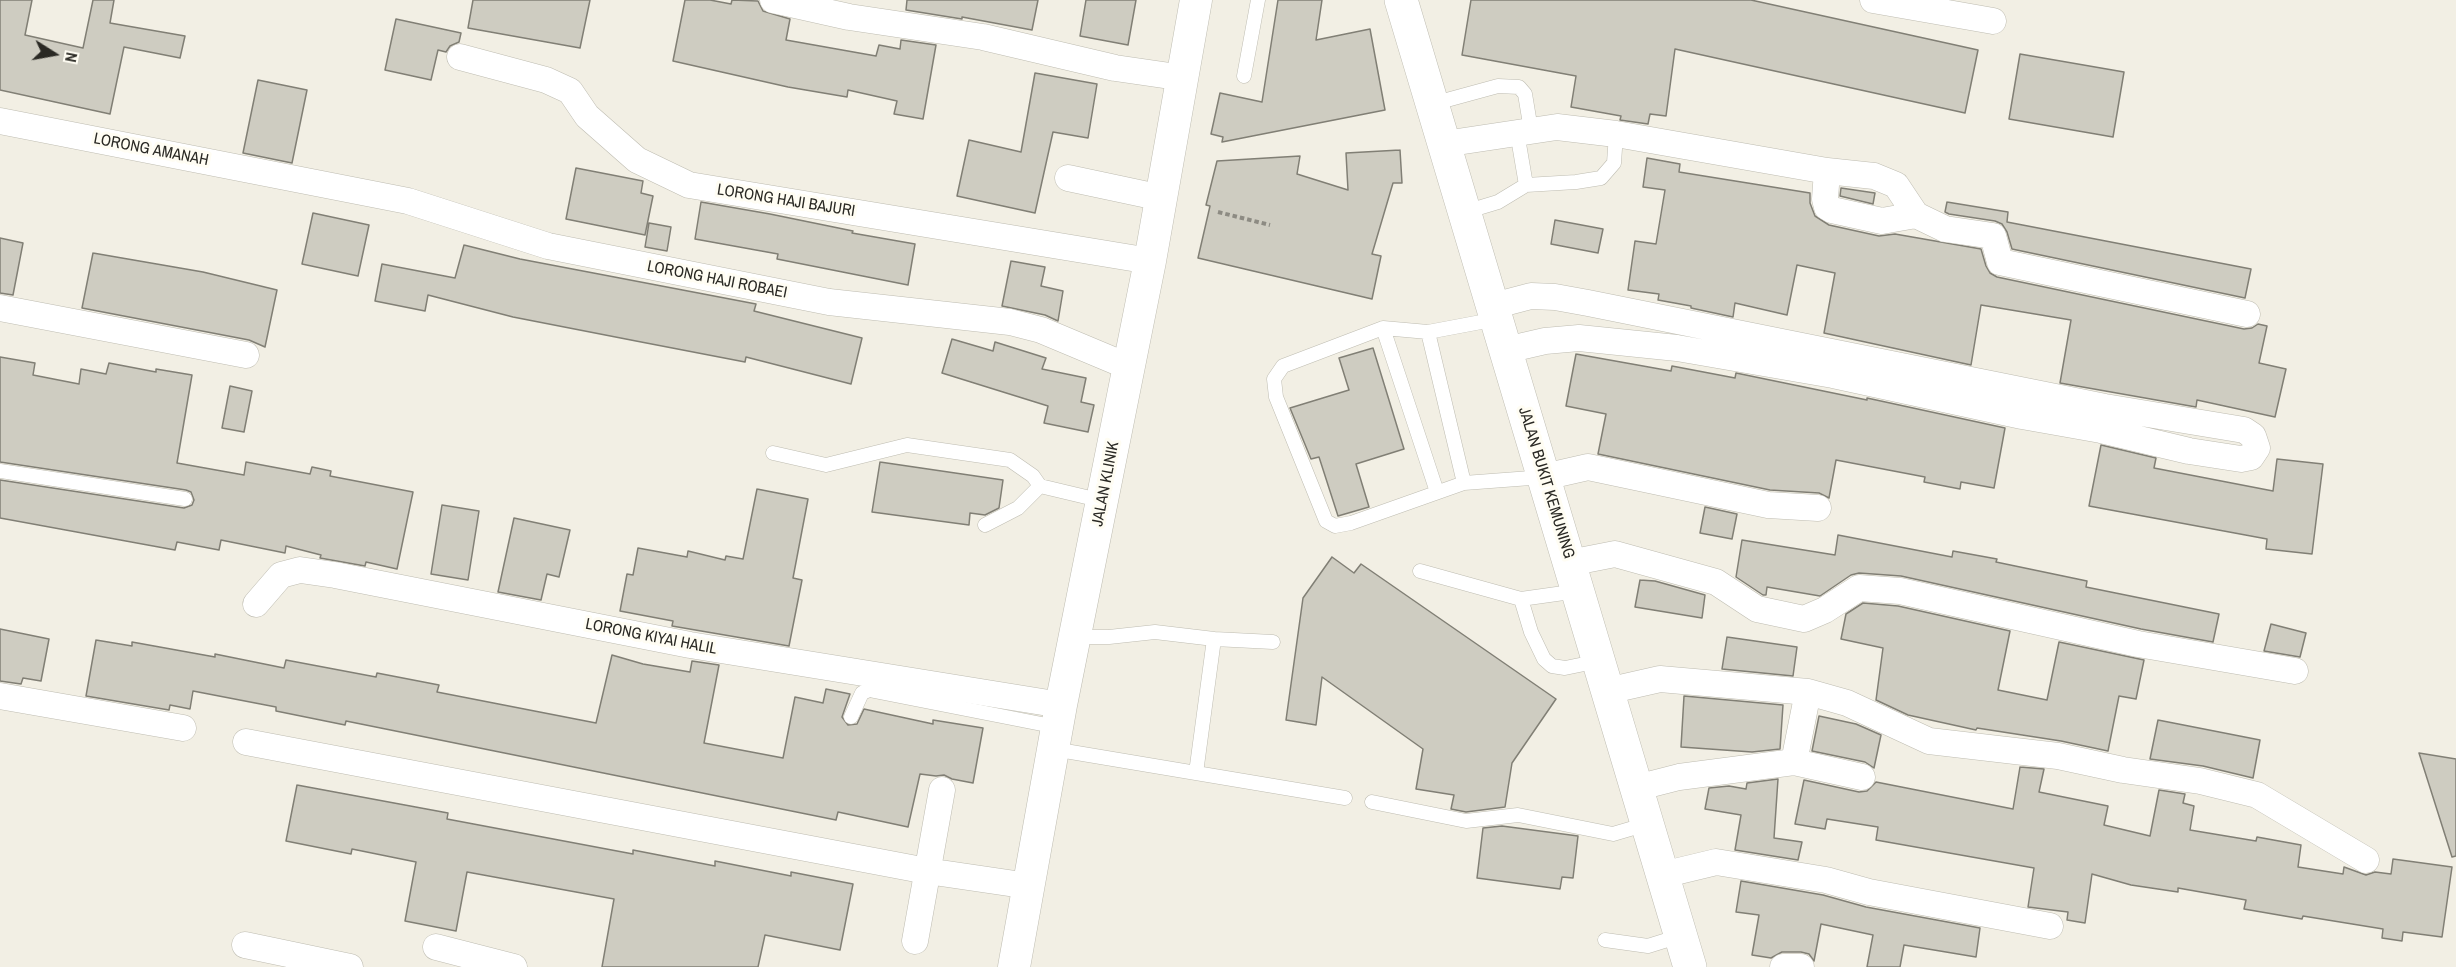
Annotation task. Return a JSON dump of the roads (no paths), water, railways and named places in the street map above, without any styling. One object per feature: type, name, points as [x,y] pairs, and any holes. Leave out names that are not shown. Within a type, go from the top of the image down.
[{"type":"main road","name":"JALAN BUKIT KEMUNING","points":[[1401,0],[1690,967]]},
{"type":"street","points":[[773,0],[849,17],[983,37],[1115,68],[1184,78]]},
{"type":"street","name":"JALAN KLINIK","points":[[1014,967],[1074,637],[1162,198],[1197,0]]},
{"type":"street","points":[[1873,0],[1994,21]]},
{"type":"street","name":"LORONG HAJI BAJURI","points":[[460,57],[546,80],[570,91],[587,116],[637,160],[689,185],[1150,261]]},
{"type":"street","name":"LORONG AMANAH","points":[[0,121],[304,179]]},
{"type":"street","points":[[1444,144],[1557,127],[1616,134],[1827,171],[1874,176],[1896,185],[1916,215],[1945,229],[1993,236],[2000,262],[2247,314]]},
{"type":"street","points":[[1827,171],[1825,199],[1827,207],[1832,210],[1882,221],[1916,215]]},
{"type":"street","points":[[1068,178],[1162,198]]},
{"type":"street","name":"LORONG HAJI ROBAEI","points":[[304,179],[408,201],[548,246],[830,302],[1010,322],[1041,330],[1115,361],[1130,364]]},
{"type":"street","points":[[1495,313],[1531,296],[1555,297],[2103,418],[2189,451],[2241,459],[2251,457],[2257,448],[2253,436],[2244,430],[2103,418],[2022,416],[1833,375],[1677,348],[1579,338],[1545,341],[1506,350]]},
{"type":"street","points":[[0,308],[246,355]]},
{"type":"street","points":[[1544,477],[1588,467],[1768,505],[1818,508]]},
{"type":"street","points":[[1573,577],[1616,554],[1716,582],[1757,609],[1804,619],[1825,610],[1859,588],[1900,591],[2138,644],[2295,671]]},
{"type":"street","name":"LORONG KIYAI HALIL","points":[[256,604],[281,575],[300,570],[335,575],[690,645],[1057,727]]},
{"type":"street","points":[[1603,676],[1808,692],[1847,703],[1929,741],[2058,756],[2124,770],[2200,781],[2257,795],[2366,860]]},
{"type":"street","points":[[1794,762],[1808,692]]},
{"type":"street","points":[[0,696],[183,728]]},
{"type":"street","points":[[246,742],[927,871],[1029,886]]},
{"type":"street","points":[[1636,788],[1679,777],[1794,762],[1862,777]]},
{"type":"street","points":[[915,941],[942,790]]},
{"type":"street","points":[[1662,875],[1716,862],[1826,880],[1869,892],[2049,927]]},
{"type":"street","points":[[244,945],[350,967]]},
{"type":"street","points":[[436,947],[514,967]]},
{"type":"street","points":[[1783,967],[1801,967]]},
{"type":"lane","points":[[1244,76],[1258,0]]},
{"type":"lane","points":[[1432,104],[1498,86],[1519,87],[1526,94],[1524,131],[1526,185]]},
{"type":"lane","points":[[1465,212],[1498,202],[1526,185],[1576,183],[1602,178],[1614,163],[1616,134]]},
{"type":"lane","points":[[1495,313],[1428,332],[1383,328],[1283,366],[1274,379],[1276,397],[1326,521],[1335,526],[1351,523],[1464,483],[1544,477]]},
{"type":"lane","points":[[1383,328],[1437,492]]},
{"type":"lane","points":[[1428,332],[1464,483]]},
{"type":"lane","points":[[774,453],[826,465],[907,445],[1010,460],[1033,476],[1040,486],[1102,501]]},
{"type":"lane","points":[[0,471],[185,499]]},
{"type":"lane","points":[[985,525],[1018,508],[1040,486]]},
{"type":"lane","points":[[1420,571],[1521,599],[1573,577]]},
{"type":"lane","points":[[1521,599],[1531,632],[1544,659],[1552,666],[1603,676]]},
{"type":"lane","points":[[1074,637],[1109,637],[1155,632],[1214,639],[1274,642]]},
{"type":"lane","points":[[1196,773],[1214,639]]},
{"type":"lane","points":[[851,717],[862,693],[869,690],[1057,727],[1196,773],[1345,798]]},
{"type":"lane","points":[[1372,802],[1466,821],[1518,815],[1613,834],[1647,824]]},
{"type":"lane","points":[[1605,940],[1648,946],[1680,936]]}]
